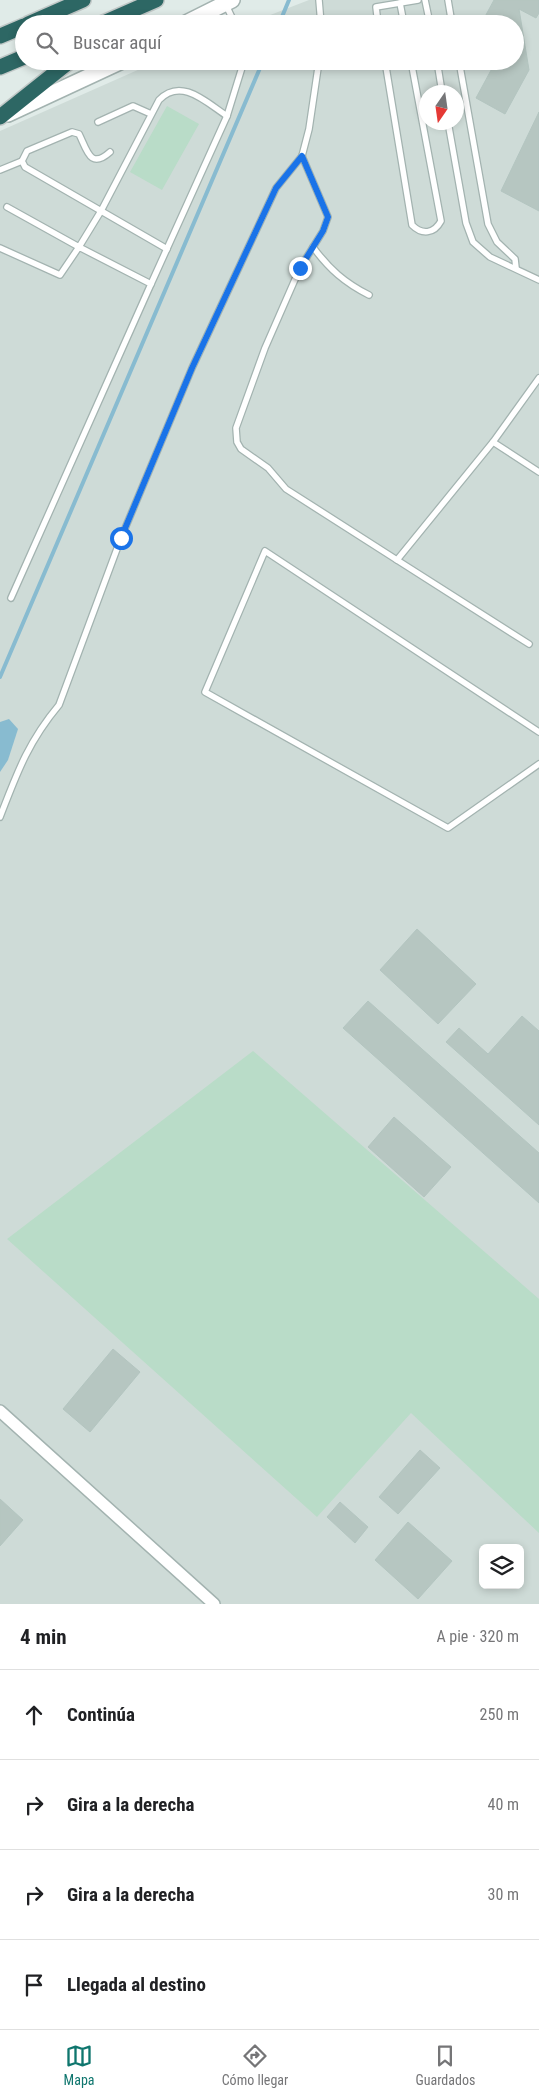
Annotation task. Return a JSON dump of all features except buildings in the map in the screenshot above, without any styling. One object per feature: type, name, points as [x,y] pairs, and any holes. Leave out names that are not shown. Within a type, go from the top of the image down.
[{"type":"highway","points":[[49,15],[83,0]]},
{"type":"highway","points":[[121,15],[155,0]]},
{"type":"highway","points":[[132,15],[155,0]]},
{"type":"highway","points":[[0,36],[15,30]]},
{"type":"highway","points":[[0,67],[15,61]]},
{"type":"highway","points":[[0,117],[59,70]]},
{"type":"street","points":[[202,15],[229,2]]},
{"type":"street","points":[[0,117],[102,70]]},
{"type":"street","points":[[0,1411],[214,1604]]},
{"type":"lane","points":[[319,0],[320,15]]},
{"type":"lane","points":[[377,15],[376,8],[418,0]]},
{"type":"lane","points":[[425,0],[428,15]]},
{"type":"lane","points":[[448,0],[450,15]]},
{"type":"lane","points":[[229,2],[233,15]]},
{"type":"lane","points":[[400,3],[402,15]]},
{"type":"lane","points":[[11,598],[227,116],[241,70]]},
{"type":"lane","points":[[0,817],[24,756],[42,725],[59,705],[121,538],[192,368],[276,188],[302,156],[310,129],[318,70]]},
{"type":"lane","points":[[386,70],[412,225],[418,231],[426,232],[435,229],[441,221],[413,70]]},
{"type":"lane","points":[[438,70],[441,85]]},
{"type":"lane","points":[[461,70],[488,224],[497,242],[515,259],[516,268]]},
{"type":"lane","points":[[0,248],[60,274],[101,212],[151,114],[165,93],[178,90],[194,94],[227,116]]},
{"type":"lane","points":[[98,122],[133,106],[151,114]]},
{"type":"lane","points":[[449,130],[468,233],[473,242],[485,253],[503,264],[516,268],[539,280]]},
{"type":"lane","points":[[0,170],[22,161],[27,150],[72,132],[79,134],[90,157],[96,160],[102,159],[110,152]]},
{"type":"lane","points":[[302,156],[328,217],[300,268],[265,348],[236,428],[237,442],[241,449],[268,468],[286,489],[528,644]]},
{"type":"lane","points":[[22,161],[25,167],[167,249]]},
{"type":"lane","points":[[7,207],[151,284]]},
{"type":"lane","points":[[313,247],[335,273],[348,284],[369,295]]},
{"type":"lane","points":[[396,560],[493,442],[539,378]]},
{"type":"lane","points":[[493,442],[539,472]]},
{"type":"lane","points":[[539,732],[264,551],[204,692],[448,828],[539,764]]},
{"type":"shaded area","points":[[309,0],[539,0],[539,1604],[0,1604],[0,131],[138,70],[524,70],[524,15],[270,15]]},
{"type":"green space","points":[[167,106],[199,124],[162,190],[130,172]]},
{"type":"green space","points":[[253,1051],[539,1299],[539,1533],[411,1413],[317,1517],[7,1239]]},
{"type":"water","points":[[9,719],[18,729],[8,760],[0,772],[0,722]]},
{"type":"waterway","points":[[283,15],[289,0]]},
{"type":"waterway","points":[[0,677],[259,70]]},
{"type":"route","points":[[121,538],[192,368],[276,188],[302,156],[325,206],[328,217],[323,231],[300,268]]}]
